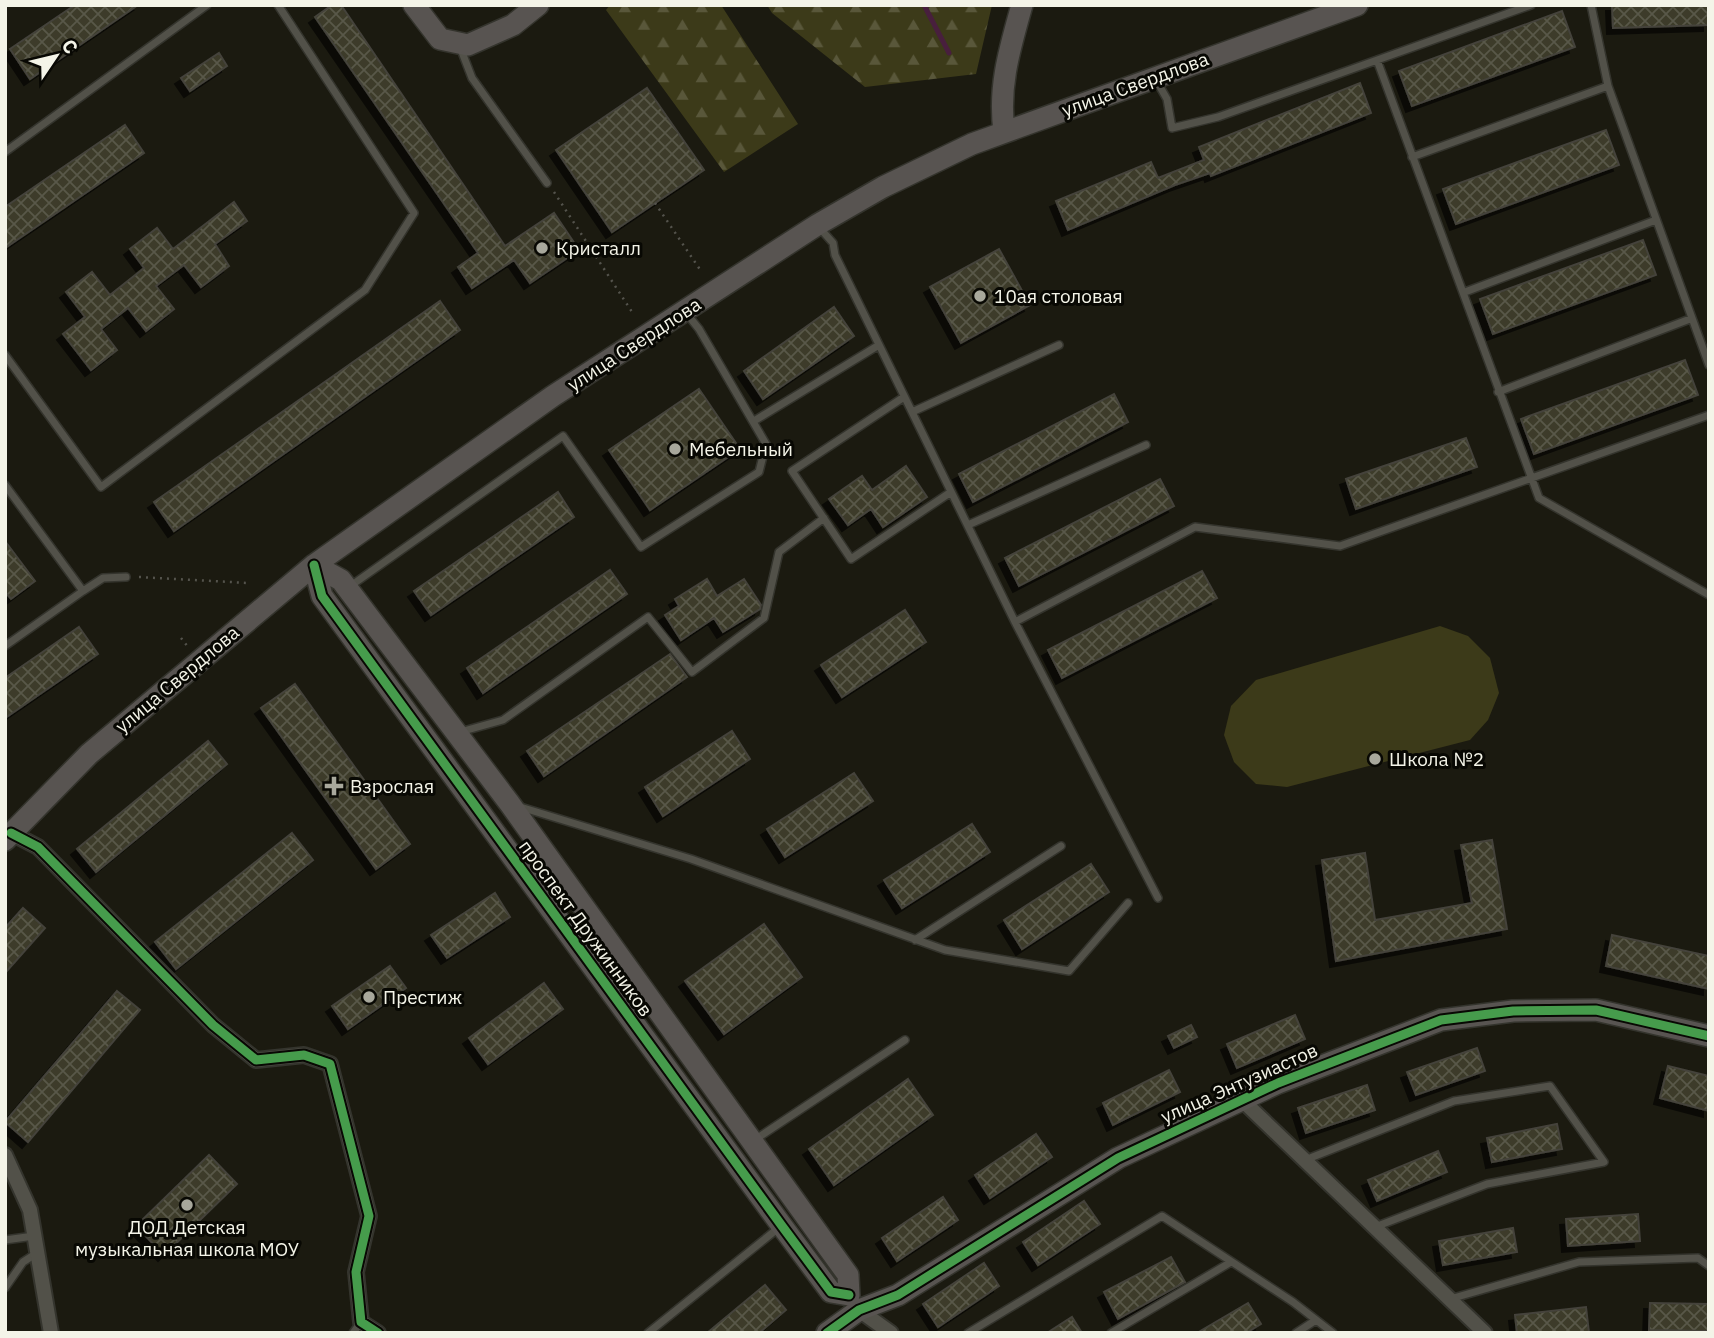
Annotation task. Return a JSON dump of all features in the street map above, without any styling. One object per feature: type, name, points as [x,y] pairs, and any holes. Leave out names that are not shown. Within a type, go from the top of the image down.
[{"type":"street","points":[[414,5],[440,39],[468,45],[513,25],[538,5]]},
{"type":"street","points":[[1004,131],[1001,106],[1004,70],[1022,5]]},
{"type":"street","name":"улица Свердлова","points":[[8,836],[89,754],[314,565],[554,396],[817,225],[883,187],[1004,131],[1357,5]]},
{"type":"street","name":"проспект Дружинников","points":[[314,565],[341,580],[510,804],[849,1275],[854,1302]]},
{"type":"street","name":"проспект Дружинников","points":[[314,565],[322,596],[782,1226],[831,1292],[854,1302]]},
{"type":"street","points":[[8,836],[38,847],[213,1025],[256,1060],[304,1055],[330,1065],[369,1216],[356,1272],[357,1328],[378,1333]]},
{"type":"street","name":"улица Энтузиастов","points":[[827,1333],[854,1302],[898,1295],[1118,1158],[1328,1062],[1441,1020],[1513,1011],[1597,1010],[1709,1036]]},
{"type":"street","points":[[1243,1101],[1485,1333]]},
{"type":"street","points":[[5,1155],[30,1210],[51,1333]]},
{"type":"street","points":[[854,1302],[891,1333]]},
{"type":"lane","points":[[5,152],[207,5]]},
{"type":"lane","points":[[5,355],[101,487],[365,290],[414,213],[278,5]]},
{"type":"lane","points":[[1154,76],[1167,99],[1172,128],[1217,117],[1531,5]]},
{"type":"lane","points":[[1591,5],[1608,86],[1690,319],[1709,365]]},
{"type":"lane","points":[[458,43],[472,78],[547,183]]},
{"type":"lane","points":[[1377,60],[1465,292],[1530,480],[1539,498],[1709,595]]},
{"type":"lane","points":[[1412,157],[1608,86]]},
{"type":"lane","points":[[1465,292],[1656,220]]},
{"type":"lane","points":[[817,225],[833,243],[835,255],[951,492],[1158,898]]},
{"type":"lane","points":[[347,588],[563,436],[641,547],[759,472],[766,444],[699,329],[684,311]]},
{"type":"lane","points":[[1498,391],[1690,319]]},
{"type":"lane","points":[[754,421],[879,345]]},
{"type":"lane","points":[[912,412],[1059,345]]},
{"type":"lane","points":[[904,397],[792,471],[851,559],[951,492]]},
{"type":"lane","points":[[1016,622],[1195,527],[1340,546],[1709,415]]},
{"type":"lane","points":[[968,525],[1146,445]]},
{"type":"lane","points":[[5,485],[83,591]]},
{"type":"lane","points":[[457,733],[503,720],[648,617],[692,672],[764,618],[779,552],[824,518]]},
{"type":"lane","points":[[5,646],[103,578],[126,577]]},
{"type":"lane","points":[[510,804],[691,859],[945,950],[1069,971],[1128,903]]},
{"type":"lane","points":[[915,940],[1061,846]]},
{"type":"lane","points":[[752,1141],[905,1040]]},
{"type":"lane","points":[[1305,1160],[1454,1101],[1550,1086],[1604,1162],[1486,1184],[1375,1227]]},
{"type":"lane","points":[[968,1333],[1162,1216],[1333,1333]]},
{"type":"lane","points":[[648,1333],[782,1226]]},
{"type":"lane","points":[[5,1240],[34,1236]]},
{"type":"lane","points":[[5,1288],[23,1262],[37,1253]]},
{"type":"lane","points":[[1450,1299],[1579,1262],[1699,1258],[1709,1266]]},
{"type":"lane","points":[[1111,1333],[1231,1262]]},
{"type":"lane","points":[[1296,1333],[1316,1320]]},
{"type":"path","points":[[547,183],[634,315]]},
{"type":"path","points":[[655,203],[701,271]]},
{"type":"path","points":[[149,578],[248,583]]},
{"type":"green space","points":[[610,5],[721,5],[798,124],[724,172],[606,10]]},
{"type":"green space","points":[[767,5],[992,5],[976,74],[865,87],[772,13]]},
{"type":"green space","points":[[1440,626],[1468,636],[1490,658],[1499,693],[1488,720],[1470,740],[1287,787],[1256,784],[1234,762],[1224,735],[1231,706],[1256,680]]},
{"type":"building","points":[[75,5],[138,5],[30,79],[10,49]]},
{"type":"building","points":[[332,5],[341,5],[505,246],[554,213],[579,250],[530,283],[514,260],[472,288],[458,267],[478,253],[315,17]]},
{"type":"building","points":[[1612,5],[1709,5],[1709,25],[1613,28]]},
{"type":"building","points":[[1562,11],[1575,47],[1412,106],[1399,71]]},
{"type":"building","points":[[219,53],[227,66],[190,91],[181,78]]},
{"type":"building","points":[[1360,83],[1371,113],[1211,176],[1210,173],[1175,185],[1068,230],[1056,201],[1151,162],[1158,178],[1204,160],[1199,147]]},
{"type":"building","points":[[647,88],[704,170],[612,232],[556,150]]},
{"type":"building","points":[[125,125],[144,153],[5,248],[5,207]]},
{"type":"building","points":[[1606,130],[1619,165],[1456,224],[1443,189]]},
{"type":"building","points":[[234,202],[247,221],[215,244],[229,266],[201,287],[184,265],[156,286],[174,309],[146,331],[128,308],[101,329],[117,350],[91,370],[63,334],[85,317],[66,292],[92,272],[110,295],[144,268],[130,249],[157,228],[173,249]]},
{"type":"building","points":[[1643,240],[1656,275],[1493,334],[1480,299]]},
{"type":"building","name":"10ая столовая","points":[[999,249],[1030,305],[961,343],[930,287]]},
{"type":"building","points":[[440,301],[460,330],[174,531],[154,502]]},
{"type":"building","points":[[834,307],[854,336],[763,399],[744,371]]},
{"type":"building","points":[[1685,360],[1698,395],[1534,454],[1521,419]]},
{"type":"building","name":"Мебельный","points":[[699,389],[740,449],[650,510],[609,450]]},
{"type":"building","points":[[1114,394],[1128,422],[973,502],[959,474]]},
{"type":"building","points":[[1466,438],[1477,467],[1356,509],[1346,479]]},
{"type":"building","points":[[906,466],[927,497],[883,527],[871,509],[848,525],[829,499],[862,476],[872,490]]},
{"type":"building","points":[[1160,479],[1174,506],[1019,586],[1005,558]]},
{"type":"building","points":[[558,492],[574,517],[431,615],[414,591]]},
{"type":"building","points":[[5,541],[35,581],[11,599],[5,592]]},
{"type":"building","points":[[610,570],[627,594],[483,693],[467,668]]},
{"type":"building","points":[[1202,571],[1217,598],[1062,678],[1048,650]]},
{"type":"building","points":[[707,579],[717,596],[744,579],[761,605],[760,609],[723,632],[714,618],[681,640],[665,615],[679,606],[675,599]]},
{"type":"building","points":[[905,610],[926,642],[842,697],[821,665]]},
{"type":"building","points":[[79,627],[98,654],[5,718],[5,678]]},
{"type":"building","points":[[670,654],[687,677],[544,776],[527,751]]},
{"type":"building","name":"Взрослая","points":[[295,684],[410,844],[376,869],[261,708]]},
{"type":"building","points":[[732,731],[750,759],[663,816],[645,787]]},
{"type":"building","points":[[208,741],[227,764],[96,872],[77,849]]},
{"type":"building","points":[[854,773],[873,801],[785,857],[767,829]]},
{"type":"building","points":[[972,824],[990,852],[902,908],[884,880]]},
{"type":"building","points":[[292,833],[313,860],[176,969],[155,942]]},
{"type":"building","points":[[1492,840],[1507,929],[1336,961],[1322,860],[1365,853],[1375,920],[1472,903],[1461,845]]},
{"type":"building","points":[[1091,864],[1109,892],[1022,949],[1004,920]]},
{"type":"building","points":[[495,893],[510,917],[447,958],[431,935]]},
{"type":"building","points":[[23,908],[45,928],[5,973],[5,928]]},
{"type":"building","points":[[764,924],[802,977],[724,1034],[685,981]]},
{"type":"building","points":[[1612,935],[1709,956],[1709,989],[1606,966]]},
{"type":"building","name":"Престиж","points":[[390,966],[406,988],[348,1029],[332,1006]]},
{"type":"building","points":[[544,983],[563,1009],[488,1064],[469,1038]]},
{"type":"building","points":[[117,991],[140,1010],[28,1142],[5,1122]]},
{"type":"building","points":[[1295,1015],[1305,1039],[1237,1068],[1227,1044]]},
{"type":"building","points":[[1191,1025],[1197,1037],[1174,1048],[1168,1036]]},
{"type":"building","points":[[1477,1048],[1485,1071],[1416,1095],[1407,1072]]},
{"type":"building","points":[[1668,1066],[1709,1076],[1709,1111],[1660,1098]]},
{"type":"building","points":[[1169,1070],[1180,1092],[1113,1125],[1103,1103]]},
{"type":"building","points":[[908,1079],[933,1115],[834,1185],[809,1149]]},
{"type":"building","points":[[1367,1085],[1375,1110],[1306,1133],[1298,1108]]},
{"type":"building","points":[[1557,1124],[1562,1149],[1492,1162],[1487,1138]]},
{"type":"building","points":[[1036,1134],[1052,1157],[990,1198],[975,1175]]},
{"type":"building","points":[[1438,1151],[1447,1172],[1377,1201],[1368,1180]]},
{"type":"building","name":"ДОД Детская музыкальная школа МОУ","points":[[209,1155],[237,1184],[164,1255],[136,1226]]},
{"type":"building","points":[[943,1197],[958,1220],[897,1261],[882,1238]]},
{"type":"building","points":[[1084,1201],[1100,1224],[1038,1265],[1023,1242]]},
{"type":"building","points":[[1638,1214],[1640,1241],[1568,1246],[1566,1219]]},
{"type":"building","points":[[1513,1228],[1517,1252],[1443,1265],[1439,1241]]},
{"type":"building","points":[[1171,1257],[1185,1282],[1118,1319],[1104,1292]]},
{"type":"building","points":[[984,1263],[999,1286],[938,1327],[923,1304]]},
{"type":"building","points":[[765,1285],[786,1310],[759,1333],[707,1333]]},
{"type":"building","points":[[1248,1303],[1261,1324],[1246,1333],[1197,1333]]},
{"type":"building","points":[[1650,1303],[1709,1304],[1709,1331],[1649,1330]]},
{"type":"building","points":[[1586,1307],[1589,1333],[1517,1333],[1515,1315]]},
{"type":"building","points":[[1072,1317],[1082,1333],[1047,1333]]},
{"type":"waterway","points":[[924,5],[949,53]]},
{"type":"cycle path","points":[[314,565],[322,596],[782,1226],[831,1292],[849,1295]]},
{"type":"cycle path","points":[[11,833],[38,847],[213,1025],[256,1060],[304,1055],[330,1064],[369,1216],[356,1272],[361,1322],[378,1333]]},
{"type":"cycle path","points":[[827,1333],[859,1310],[898,1295],[1118,1158],[1278,1083],[1441,1020],[1513,1011],[1596,1010],[1709,1036]]},
{"type":"place","name":"Кристалл","points":[[542,248]]},
{"type":"place","name":"10ая столовая","points":[[980,296]]},
{"type":"place","name":"Мебельный","points":[[675,449]]},
{"type":"place","name":"Школа №2","points":[[1375,759]]},
{"type":"place","name":"Взрослая","points":[[334,786]]},
{"type":"place","name":"Престиж","points":[[369,997]]},
{"type":"place","name":"ДОД Детская музыкальная школа МОУ","points":[[187,1205]]}]
